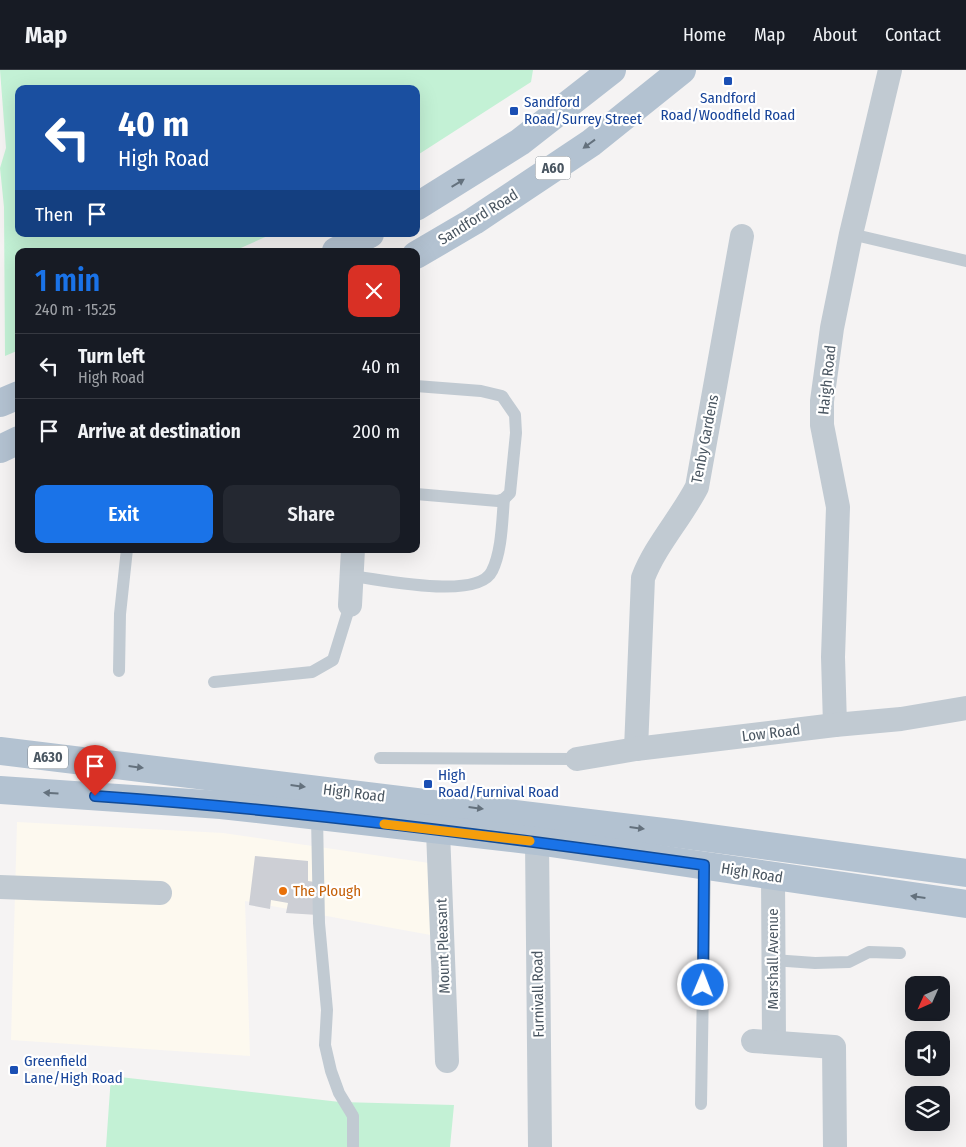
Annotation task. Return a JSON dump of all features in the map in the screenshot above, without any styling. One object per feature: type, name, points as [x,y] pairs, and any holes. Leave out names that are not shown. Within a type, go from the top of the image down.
[{"type":"main road","name":"A60","points":[[420,205],[520,142],[612,70]]},
{"type":"main road","name":"Sandford Road","points":[[420,253],[474,221],[591,144],[682,70]]},
{"type":"main road","points":[[342,248],[364,237]]},
{"type":"main road","points":[[0,403],[15,397]]},
{"type":"main road","points":[[0,448],[15,442]]},
{"type":"main road","name":"High Road","points":[[3,754],[631,828],[966,873]]},
{"type":"main road","name":"High Road","points":[[0,790],[222,805],[536,841],[966,904]]},
{"type":"street","name":"Haigh Road","points":[[835,725],[833,666],[838,508],[822,425],[822,400],[832,328],[851,234],[890,70]]},
{"type":"street","name":"Tenby Gardens","points":[[636,749],[643,578],[648,564],[684,512],[697,487],[742,236]]},
{"type":"street","points":[[350,605],[353,553]]},
{"type":"street","name":"Low Road","points":[[577,759],[636,749],[835,725],[902,720],[966,708]]},
{"type":"street","name":"Mount Pleasant","points":[[438,831],[447,1061]]},
{"type":"street","name":"Furnivall Road","points":[[536,841],[540,1147]]},
{"type":"street","name":"Marshall Avenue","points":[[773,876],[773,960],[763,1041],[834,1046],[835,1147]]},
{"type":"street","points":[[0,886],[160,893]]},
{"type":"lane","points":[[851,234],[966,261]]},
{"type":"lane","points":[[420,386],[481,391],[502,396],[515,415],[516,432],[510,492],[504,499],[498,501],[420,494]]},
{"type":"lane","points":[[352,576],[446,587],[480,584],[492,572],[504,499]]},
{"type":"lane","points":[[119,671],[120,614],[127,553]]},
{"type":"lane","points":[[214,682],[312,672],[324,667],[333,660],[350,605]]},
{"type":"lane","points":[[380,758],[577,759]]},
{"type":"lane","points":[[317,816],[320,923],[327,1010],[325,1044],[331,1072],[339,1093],[353,1116],[353,1147]]},
{"type":"lane","points":[[701,1104],[704,865]]},
{"type":"lane","points":[[773,960],[815,963],[849,962],[869,952],[900,953]]},
{"type":"shaded area","points":[[17,822],[223,833],[429,863],[436,936],[245,901],[250,1056],[11,1040]]},
{"type":"green space","points":[[0,70],[533,70],[531,82],[420,153],[420,85],[15,85],[15,237],[265,237],[241,248],[15,248],[15,352],[5,356],[4,207],[0,168],[6,148]]},
{"type":"green space","points":[[111,1076],[340,1102],[454,1105],[450,1147],[106,1147]]},
{"type":"building","name":"The Plough","points":[[255,856],[308,861],[308,881],[315,882],[318,915],[286,913],[288,903],[271,900],[270,909],[249,905]]},
{"type":"slow traffic","points":[[384,824],[530,841]]},
{"type":"place","name":"Sandford Road/Woodfield Road","points":[[728,81]]},
{"type":"place","name":"Sandford Road/Surrey Street","points":[[514,111]]},
{"type":"place","name":"High Road/Furnival Road","points":[[428,784]]},
{"type":"place","name":"The Plough","points":[[283,891]]},
{"type":"place","name":"Greenfield Lane/High Road","points":[[14,1070]]},
{"type":"route","points":[[95,796],[222,805],[536,841],[704,865],[703,985]]}]
